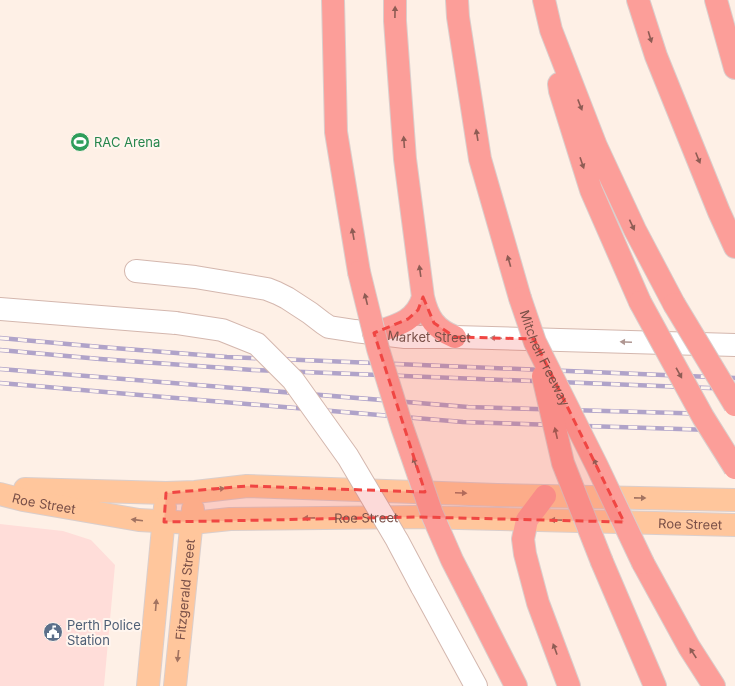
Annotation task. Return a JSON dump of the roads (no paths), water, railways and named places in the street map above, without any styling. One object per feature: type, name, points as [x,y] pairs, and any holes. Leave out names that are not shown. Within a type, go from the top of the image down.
[{"type":"highway","points":[[332,0],[336,132],[359,272],[378,349],[402,427],[432,514],[452,560],[516,686]]},
{"type":"highway","points":[[395,0],[395,21],[405,159],[423,297],[427,312],[434,323],[443,332],[455,337]]},
{"type":"highway","name":"Mitchell Freeway","points":[[457,0],[458,18],[480,159],[520,298],[535,342],[597,466],[643,563],[689,647],[714,686]]},
{"type":"highway","points":[[544,0],[551,30],[560,91],[591,190],[640,302],[704,417],[735,468]]},
{"type":"highway","points":[[638,0],[656,56],[719,212],[735,247]]},
{"type":"highway","points":[[716,0],[735,68]]},
{"type":"highway","points":[[551,30],[596,146],[634,230],[674,304],[735,405]]},
{"type":"highway","points":[[373,333],[408,319],[418,310],[423,297]]},
{"type":"highway","points":[[535,342],[563,463],[602,562],[655,686]]},
{"type":"highway","points":[[545,496],[527,520],[523,539],[525,554],[538,603],[568,686]]},
{"type":"main road","name":"Roe Street","points":[[0,493],[25,489],[166,493],[195,492],[247,486],[545,496],[735,500]]},
{"type":"main road","name":"Fitzgerald Street","points":[[175,686],[195,492]]},
{"type":"main road","name":"Roe Street","points":[[0,493],[23,500],[139,520],[164,522],[192,523],[230,519],[418,517],[735,524]]},
{"type":"main road","name":"Fitzgerald Street","points":[[148,686],[166,493]]},
{"type":"street","name":"Market Street","points":[[136,271],[195,277],[267,289],[277,292],[287,298],[329,327],[355,331],[405,337],[455,337],[735,345]]},
{"type":"street","points":[[0,309],[176,323],[222,330],[258,344],[293,380],[348,457],[397,540],[476,686]]},
{"type":"railway","points":[[0,338],[227,357],[735,378]]},
{"type":"railway","points":[[0,350],[253,370],[735,389]]},
{"type":"railway","points":[[0,369],[468,407],[712,414]]},
{"type":"railway","points":[[0,383],[463,422],[711,430]]},
{"type":"place","name":"RAC Arena","points":[[80,142]]},
{"type":"place","name":"Perth Police Station","points":[[53,632]]}]
